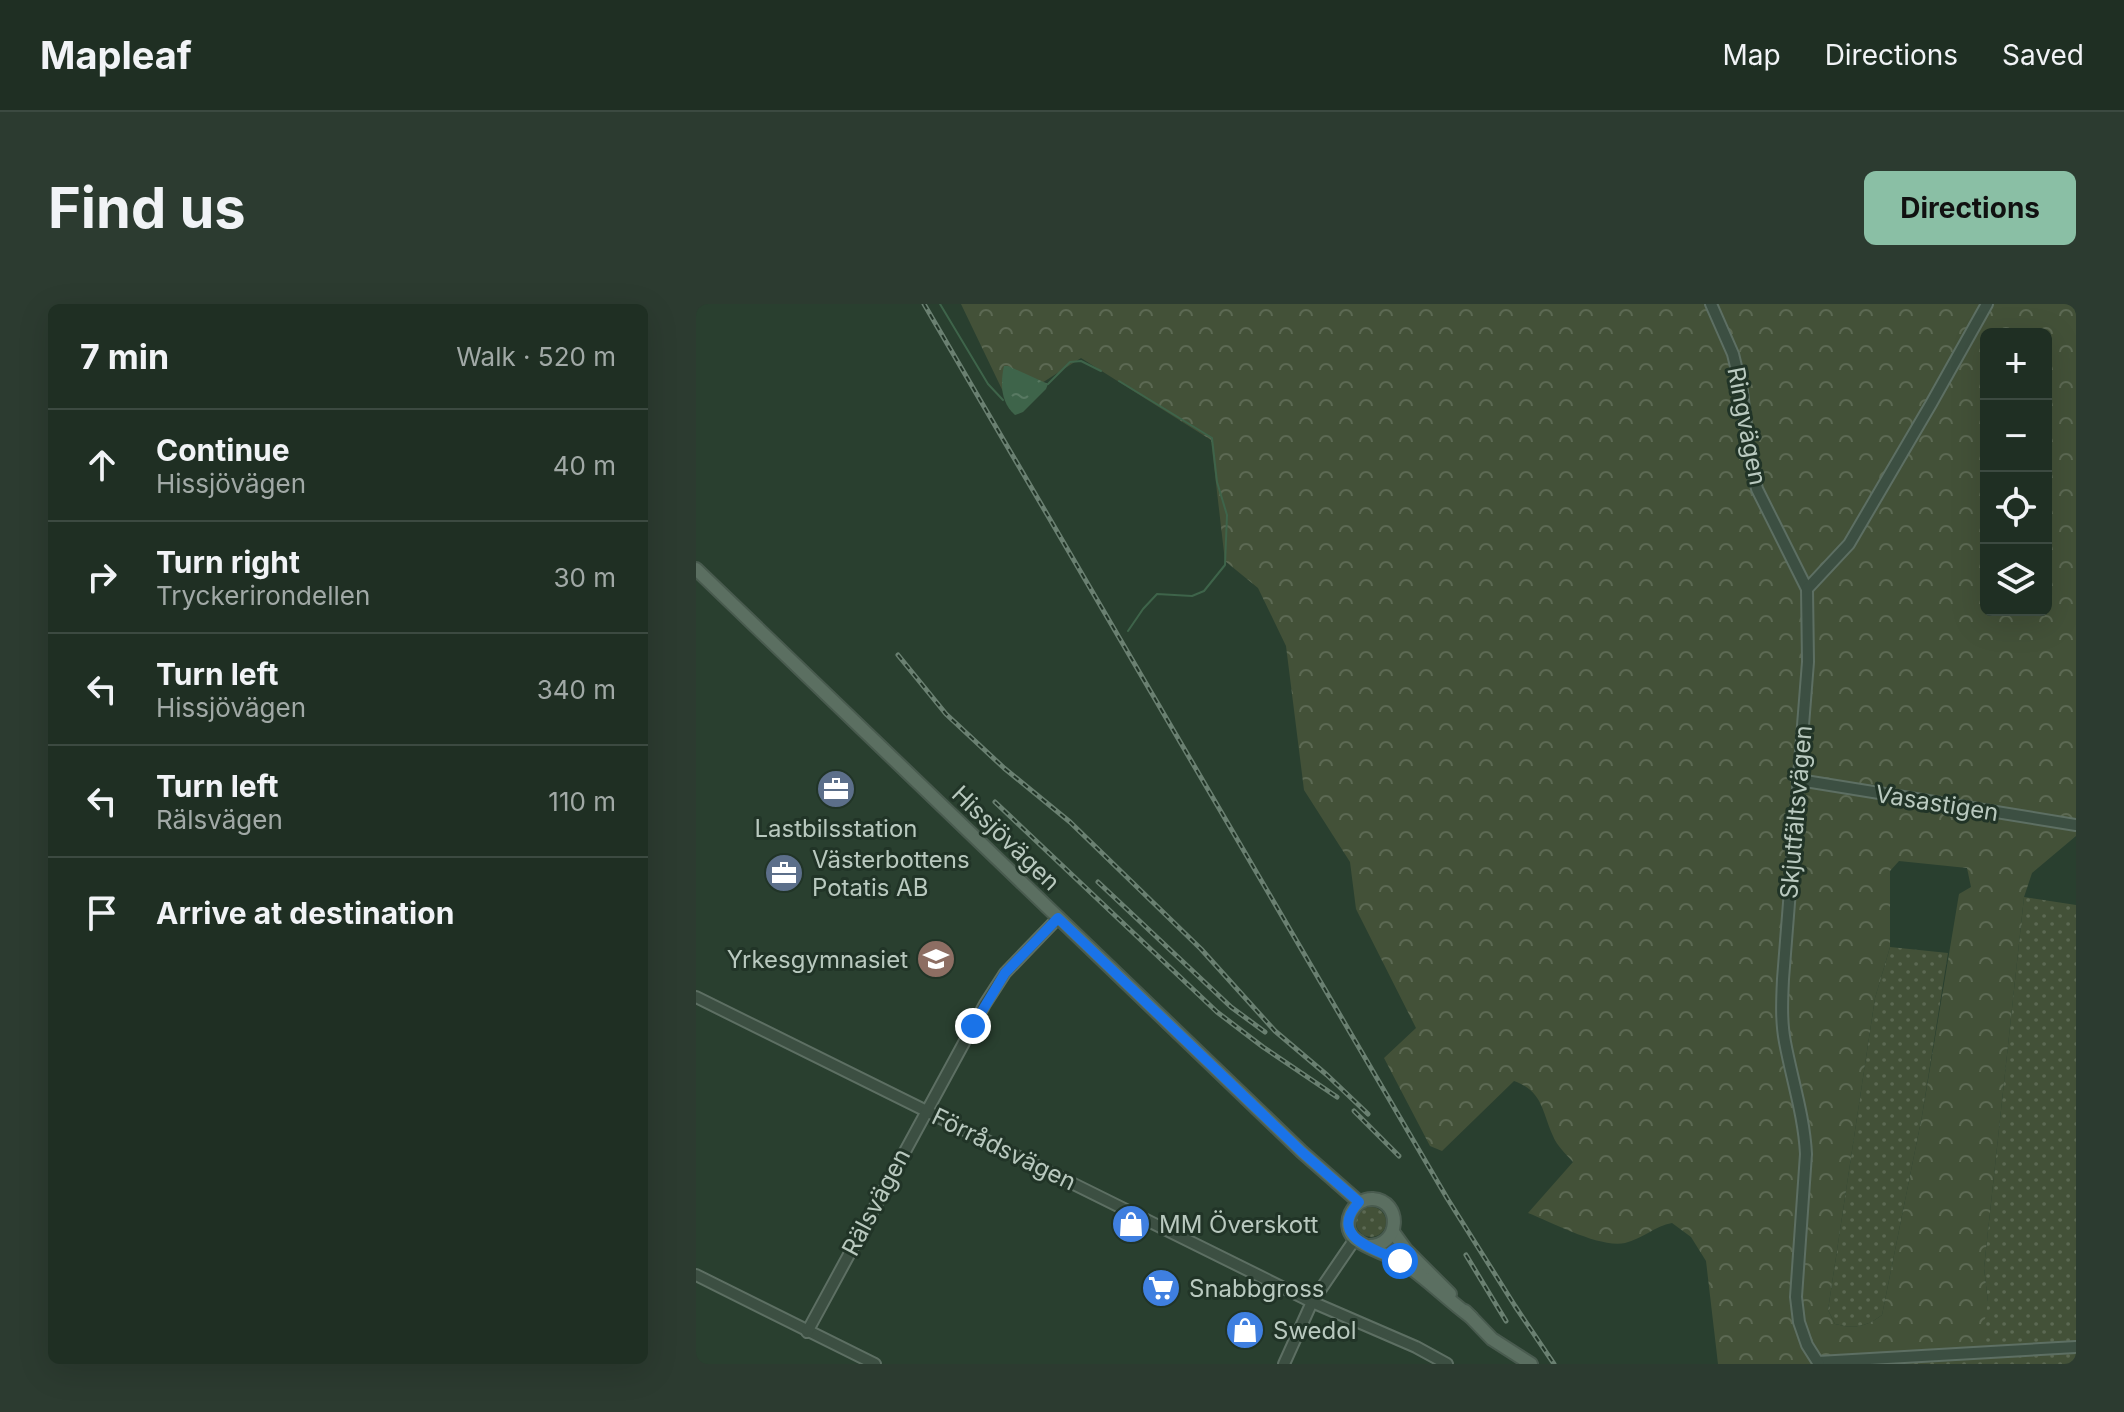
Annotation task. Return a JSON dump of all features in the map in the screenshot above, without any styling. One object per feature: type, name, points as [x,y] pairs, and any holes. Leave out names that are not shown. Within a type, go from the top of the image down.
[{"type":"main road","name":"Hissjövägen","points":[[698,575],[1302,1152],[1359,1202]]},
{"type":"main road","points":[[1471,1317],[1408,1266],[1355,1239],[1348,1218],[1359,1202],[1373,1199],[1386,1204],[1394,1217],[1393,1232],[1406,1250],[1471,1317],[1492,1339],[1531,1364]]},
{"type":"main road","points":[[1369,1246],[1381,1244],[1393,1232]]},
{"type":"street","name":"Ringvägen","points":[[1711,304],[1733,354],[1757,489],[1807,589]]},
{"type":"street","points":[[1807,589],[1849,544],[1987,304]]},
{"type":"street","name":"Skjutfältsvägen","points":[[1807,589],[1808,662],[1782,1020],[1806,1154],[1796,1297],[1799,1322],[1807,1345],[1819,1363]]},
{"type":"street","name":"Vasastigen","points":[[1799,780],[2076,825]]},
{"type":"street","name":"Rälsvägen","points":[[807,1332],[985,1004],[1005,973],[1058,918]]},
{"type":"street","name":"Förrådsvägen","points":[[696,997],[1312,1302],[1416,1347],[1447,1364]]},
{"type":"street","points":[[1284,1364],[1312,1302],[1355,1239]]},
{"type":"street","points":[[696,1275],[875,1364]]},
{"type":"street","points":[[1819,1363],[2076,1347]]},
{"type":"green space","points":[[961,304],[2076,304],[2076,836],[2032,873],[2024,897],[1984,1268],[1988,1302],[1979,1353],[1818,1364],[1718,1364],[1706,1261],[1691,1237],[1672,1223],[1637,1239],[1614,1244],[1576,1234],[1528,1213],[1573,1162],[1555,1140],[1540,1103],[1531,1090],[1514,1081],[1442,1151],[1430,1146],[1384,1058],[1416,1028],[1356,909],[1350,862],[1304,790],[1286,646],[1258,588],[1225,561],[1211,440],[1081,358],[1009,404]],"holes":[[[1899,861],[1967,868],[1971,887],[1959,894],[1922,1116],[1882,1315],[1860,1326],[1835,1324],[1828,1310],[1875,998],[1890,947],[1890,871]]]},
{"type":"green space","points":[[2024,897],[2076,905],[2076,1364],[1819,1364],[1988,1302],[1984,1268]]},
{"type":"green space","points":[[1890,947],[1948,953],[1922,1116],[1882,1315],[1860,1326],[1848,1326],[1835,1324],[1828,1310],[1875,998]]},
{"type":"green space","points":[[1371,1207],[1377,1208],[1385,1216],[1385,1228],[1377,1236],[1371,1237],[1365,1236],[1357,1228],[1356,1222],[1357,1216],[1365,1208]]},
{"type":"water","points":[[1004,366],[1048,384],[1023,412],[1015,415],[1003,393]]},
{"type":"waterway","points":[[940,304],[988,384],[1003,400]]},
{"type":"waterway","points":[[1048,384],[1070,362],[1081,361],[1101,371]]},
{"type":"waterway","points":[[1119,381],[1212,438],[1217,482],[1227,515],[1225,565],[1204,591],[1192,596],[1157,594],[1128,631]]},
{"type":"railway","points":[[924,304],[1447,1198],[1554,1364]]},
{"type":"railway","points":[[898,655],[946,714],[1004,768],[1070,822],[1201,949],[1275,1031],[1368,1114]]},
{"type":"railway","points":[[995,802],[1217,1012],[1337,1097]]},
{"type":"railway","points":[[1098,882],[1231,1007],[1265,1032]]},
{"type":"railway","points":[[1354,1111],[1399,1156]]},
{"type":"railway","points":[[1466,1255],[1506,1321]]},
{"type":"place","name":"Lastbilsstation","points":[[836,789]]},
{"type":"place","name":"Västerbottens Potatis AB","points":[[784,873]]},
{"type":"place","name":"Yrkesgymnasiet","points":[[936,959]]},
{"type":"place","name":"MM Överskott","points":[[1131,1224]]},
{"type":"place","name":"Snabbgross","points":[[1161,1288]]},
{"type":"place","name":"Swedol","points":[[1245,1330]]},
{"type":"route","points":[[973,1026],[1005,973],[1058,918],[1302,1152],[1359,1202],[1348,1218],[1355,1239],[1400,1261]]}]
